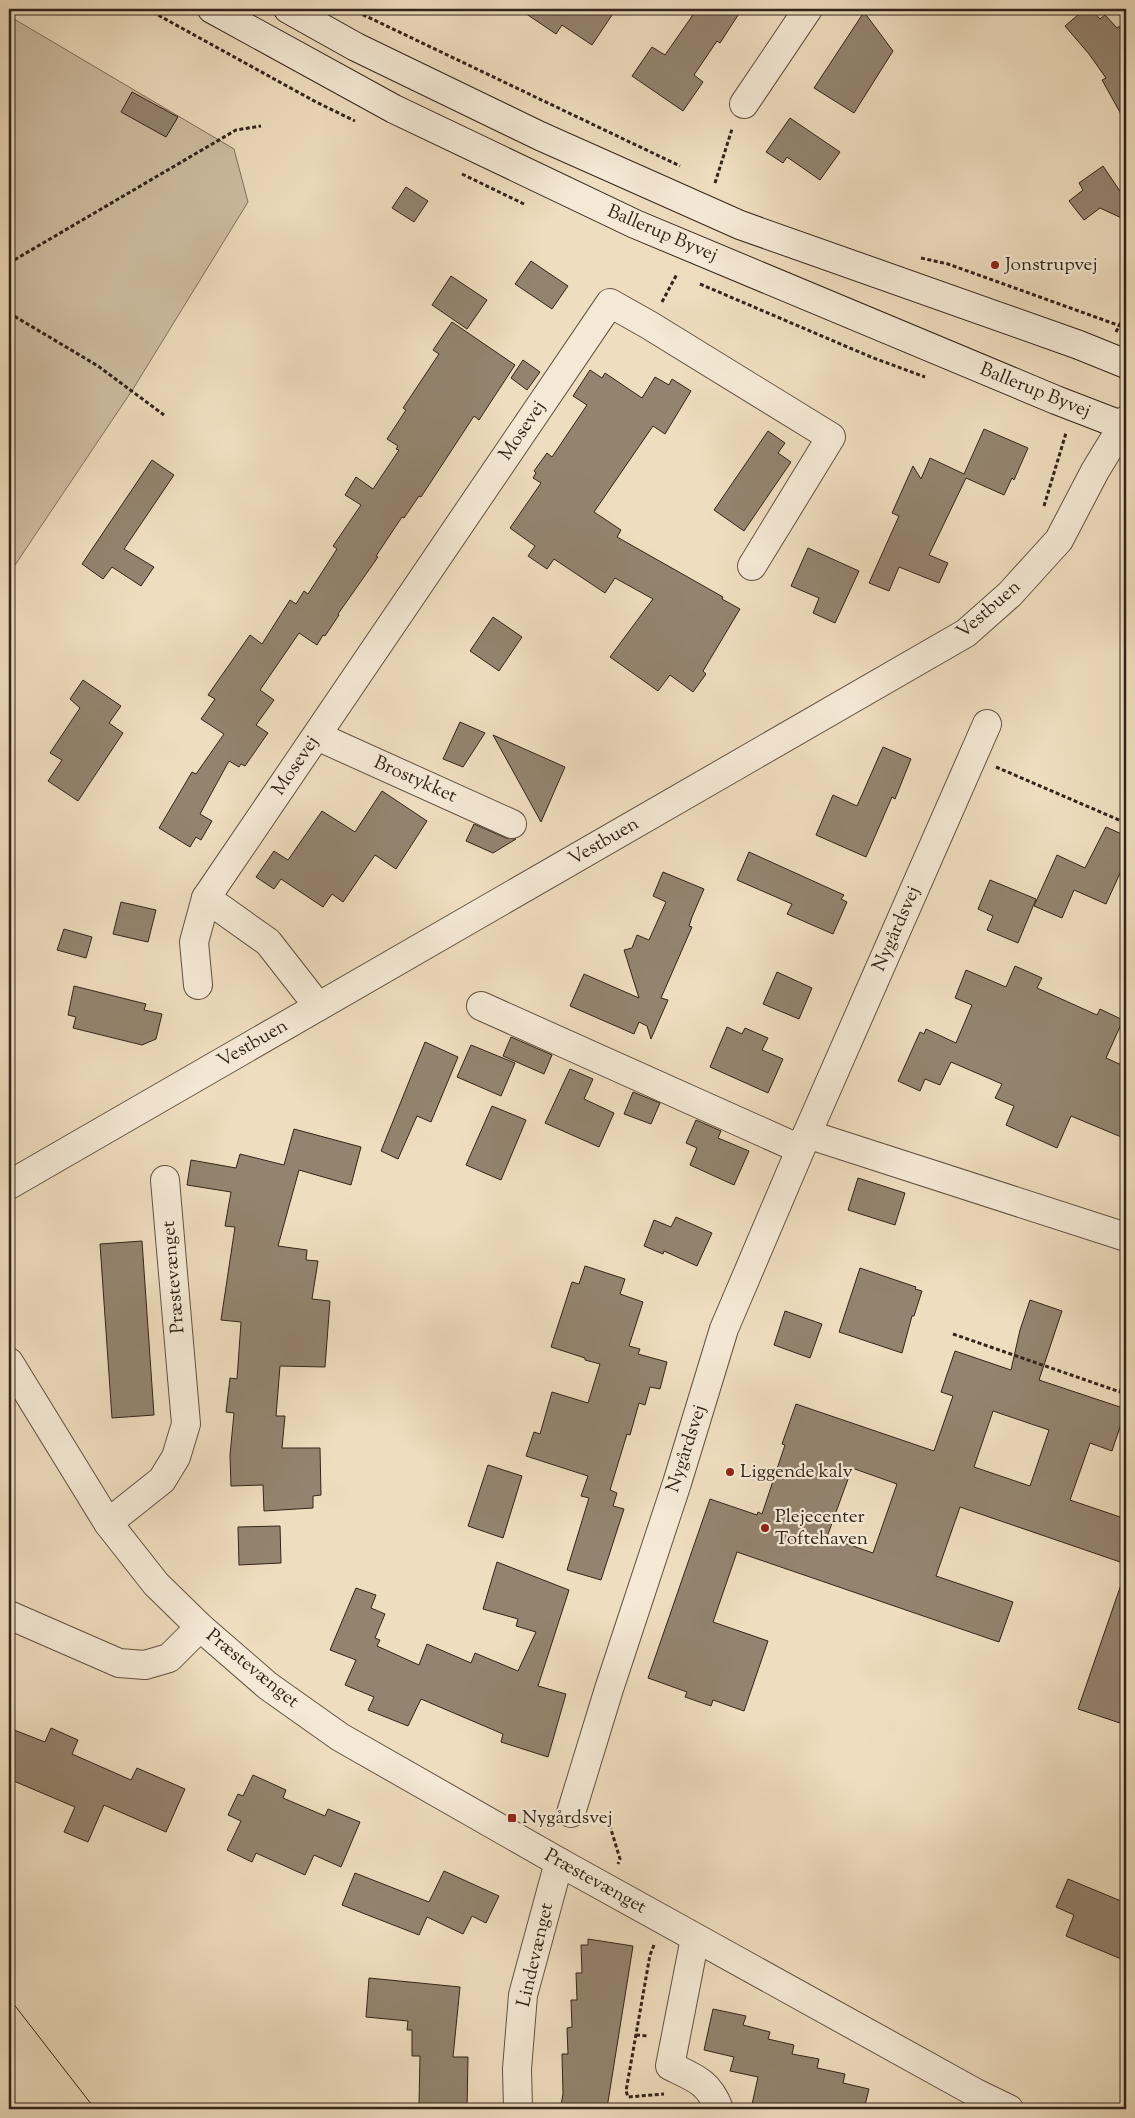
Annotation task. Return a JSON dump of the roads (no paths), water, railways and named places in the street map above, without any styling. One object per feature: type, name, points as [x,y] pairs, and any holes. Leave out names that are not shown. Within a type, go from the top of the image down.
[{"type":"street","name":"Ballerup Byvej","points":[[212,9],[394,109],[635,224],[1056,400],[1126,424]]},
{"type":"street","name":"Ballerup Byvej","points":[[288,9],[356,46],[540,136],[740,225],[1080,345],[1126,364]]},
{"type":"street","points":[[744,104],[808,9]]},
{"type":"street","name":"Mosevej","points":[[198,985],[194,942],[206,898],[610,303],[658,330],[831,437],[752,566]]},
{"type":"street","name":"Vestbuen","points":[[9,1185],[966,633],[1010,594],[1059,540],[1095,472],[1126,424]]},
{"type":"street","name":"Nygårdsvej","points":[[573,1805],[677,1483],[724,1329],[803,1142],[987,724]]},
{"type":"street","name":"Brostykket","points":[[317,736],[512,824]]},
{"type":"street","points":[[206,898],[268,942],[318,1006]]},
{"type":"street","points":[[481,1006],[803,1142],[1126,1237]]},
{"type":"street","name":"Præstevænget","points":[[108,1523],[162,1480],[176,1457],[186,1424],[165,1180]]},
{"type":"street","name":"Præstevænget","points":[[9,1362],[108,1523],[156,1584],[200,1627],[268,1686],[340,1737],[695,1938],[976,2094],[1009,2109]]},
{"type":"street","name":"Præstevænget","points":[[9,1615],[119,1663],[145,1665],[169,1658],[200,1627]]},
{"type":"street","name":"Lindevænget","points":[[518,2109],[517,2069],[523,1996],[559,1862]]},
{"type":"street","points":[[695,1938],[670,2066],[699,2080],[714,2094],[719,2109]]},
{"type":"tram line","points":[[9,1998],[95,2109]]},
{"type":"place","name":"Jonstrupvej","points":[[995,265]]},
{"type":"place","name":"Liggende kalv","points":[[730,1472]]},
{"type":"place","name":"Plejecenter Toftehaven","points":[[765,1528]]},
{"type":"place","name":"Nygårdsvej","points":[[512,1818]]}]
